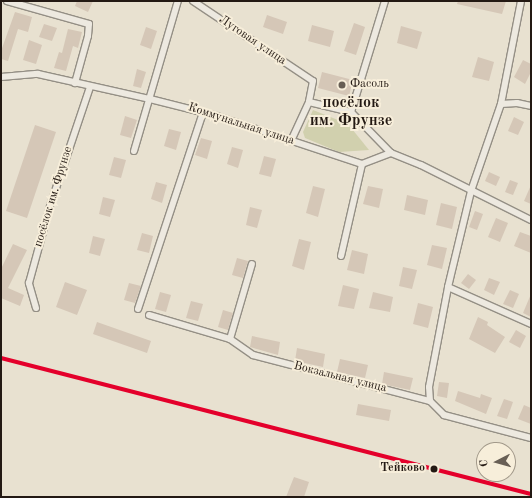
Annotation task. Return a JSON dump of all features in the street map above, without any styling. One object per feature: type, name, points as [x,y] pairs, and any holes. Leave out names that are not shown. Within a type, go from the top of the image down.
[{"type":"street","points":[[7,1],[89,24],[88,36],[75,83]]},
{"type":"street","points":[[134,151],[178,1]]},
{"type":"street","name":"Луговая улица","points":[[193,1],[313,81],[309,102]]},
{"type":"street","points":[[351,112],[385,1]]},
{"type":"street","points":[[521,1],[501,104],[471,191],[448,287],[429,387],[430,401],[444,415],[531,438]]},
{"type":"street","name":"Коммунальная улица","points":[[1,77],[38,74],[90,87],[150,99],[203,112],[362,164]]},
{"type":"street","name":"посёлок им. Фрунзе","points":[[36,308],[29,283],[50,206],[90,87]]},
{"type":"street","points":[[291,141],[309,102],[351,112],[391,153],[421,165],[531,220]]},
{"type":"street","points":[[501,104],[517,103],[531,106]]},
{"type":"street","points":[[138,309],[203,112]]},
{"type":"street","points":[[341,256],[362,164],[391,153]]},
{"type":"street","points":[[230,339],[252,264]]},
{"type":"street","points":[[448,287],[531,324]]},
{"type":"street","name":"Вокзальная улица","points":[[149,315],[230,339],[253,355],[430,401]]},
{"type":"green space","points":[[313,110],[348,124],[369,150],[339,152],[305,138],[303,132]]},
{"type":"building","points":[[77,1],[93,1],[88,12],[75,6]]},
{"type":"building","points":[[458,1],[506,1],[502,14],[457,4]]},
{"type":"building","points":[[15,12],[32,17],[28,32],[18,29],[8,61],[1,59],[1,51]]},
{"type":"building","points":[[267,15],[287,22],[283,34],[263,27]]},
{"type":"building","points":[[354,23],[365,27],[356,55],[344,51]]},
{"type":"building","points":[[44,24],[57,28],[52,41],[39,37]]},
{"type":"building","points":[[312,25],[334,31],[330,47],[308,41]]},
{"type":"building","points":[[401,26],[422,32],[417,49],[397,43]]},
{"type":"building","points":[[146,27],[157,31],[151,49],[140,45]]},
{"type":"building","points":[[68,29],[82,32],[78,48],[73,46],[66,71],[54,68],[59,52],[62,53]]},
{"type":"building","points":[[29,40],[42,45],[36,64],[23,60]]},
{"type":"building","points":[[478,57],[494,62],[489,81],[472,77]]},
{"type":"building","points":[[523,60],[531,64],[531,72],[525,84],[514,77]]},
{"type":"building","points":[[137,69],[146,72],[141,88],[133,86]]},
{"type":"building","points":[[322,72],[353,80],[349,96],[318,88]]},
{"type":"building","points":[[125,116],[137,120],[131,138],[120,135]]},
{"type":"building","points":[[514,117],[524,122],[518,135],[508,131]]},
{"type":"building","points":[[35,125],[56,132],[27,218],[6,211]]},
{"type":"building","points":[[169,129],[181,132],[176,150],[164,146]]},
{"type":"building","points":[[201,138],[212,141],[207,159],[195,155]]},
{"type":"building","points":[[232,147],[243,150],[238,168],[227,164]]},
{"type":"building","points":[[264,156],[276,159],[271,177],[259,174]]},
{"type":"building","points":[[114,157],[126,160],[121,178],[109,175]]},
{"type":"building","points":[[489,172],[500,177],[496,186],[485,181]]},
{"type":"building","points":[[510,180],[518,183],[513,195],[505,192]]},
{"type":"building","points":[[156,182],[167,185],[162,203],[151,199]]},
{"type":"building","points":[[531,185],[531,204],[524,201]]},
{"type":"building","points":[[313,186],[325,189],[318,217],[306,213]]},
{"type":"building","points":[[368,186],[383,189],[379,208],[363,204]]},
{"type":"building","points":[[407,195],[428,200],[425,215],[404,210]]},
{"type":"building","points":[[103,197],[115,200],[110,217],[99,214]]},
{"type":"building","points":[[441,203],[457,207],[452,229],[436,225]]},
{"type":"building","points":[[250,207],[262,210],[257,228],[246,225]]},
{"type":"building","points":[[475,211],[483,214],[477,230],[469,227]]},
{"type":"building","points":[[496,218],[508,223],[500,242],[488,237]]},
{"type":"building","points":[[520,232],[531,236],[531,253],[514,246]]},
{"type":"building","points":[[142,233],[153,236],[149,253],[137,250]]},
{"type":"building","points":[[93,236],[105,239],[100,256],[89,253]]},
{"type":"building","points":[[299,239],[311,242],[304,270],[292,266]]},
{"type":"building","points":[[13,244],[27,250],[8,288],[24,295],[20,306],[1,298],[1,269]]},
{"type":"building","points":[[432,245],[447,248],[442,269],[427,265]]},
{"type":"building","points":[[352,250],[368,254],[364,274],[347,270]]},
{"type":"building","points":[[237,258],[248,261],[243,278],[232,275]]},
{"type":"building","points":[[403,267],[417,270],[412,289],[399,286]]},
{"type":"building","points":[[468,274],[476,280],[469,289],[461,283]]},
{"type":"building","points":[[489,278],[500,282],[494,295],[484,290]]},
{"type":"building","points":[[65,282],[87,290],[77,315],[56,307]]},
{"type":"building","points":[[129,283],[141,286],[135,303],[124,300]]},
{"type":"building","points":[[343,285],[359,289],[354,309],[338,306]]},
{"type":"building","points":[[510,290],[519,294],[513,308],[503,304]]},
{"type":"building","points":[[160,292],[171,295],[166,312],[155,309]]},
{"type":"building","points":[[373,292],[393,297],[390,312],[369,308]]},
{"type":"building","points":[[531,294],[531,317],[523,313]]},
{"type":"building","points":[[191,301],[203,304],[198,321],[186,318]]},
{"type":"building","points":[[418,303],[433,307],[428,328],[413,324]]},
{"type":"building","points":[[223,310],[233,313],[228,330],[218,327]]},
{"type":"building","points":[[478,317],[488,322],[487,325],[505,337],[495,353],[469,339]]},
{"type":"building","points":[[97,322],[151,341],[147,353],[93,334]]},
{"type":"building","points":[[516,330],[526,336],[520,348],[509,342]]},
{"type":"building","points":[[252,336],[280,342],[278,355],[250,347]]},
{"type":"building","points":[[297,348],[325,354],[323,367],[295,361]]},
{"type":"building","points":[[340,359],[368,365],[365,378],[337,372]]},
{"type":"building","points":[[384,372],[413,378],[410,390],[382,384]]},
{"type":"building","points":[[439,382],[449,383],[447,398],[437,396]]},
{"type":"building","points":[[458,391],[480,398],[481,394],[492,398],[486,414],[455,401]]},
{"type":"building","points":[[504,399],[513,402],[507,419],[497,416]]},
{"type":"building","points":[[358,404],[391,410],[389,421],[356,415]]},
{"type":"building","points":[[524,405],[531,408],[531,424],[518,419]]},
{"type":"building","points":[[294,477],[309,482],[304,497],[286,497]]},
{"type":"transit line","points":[[1,358],[531,494]]},
{"type":"place","name":"Фасоль","points":[[342,85]]},
{"type":"place","name":"Тейково","points":[[434,469]]},
{"type":"district","name":"посёлок им. Фрунзе","points":[[351,112]]}]
